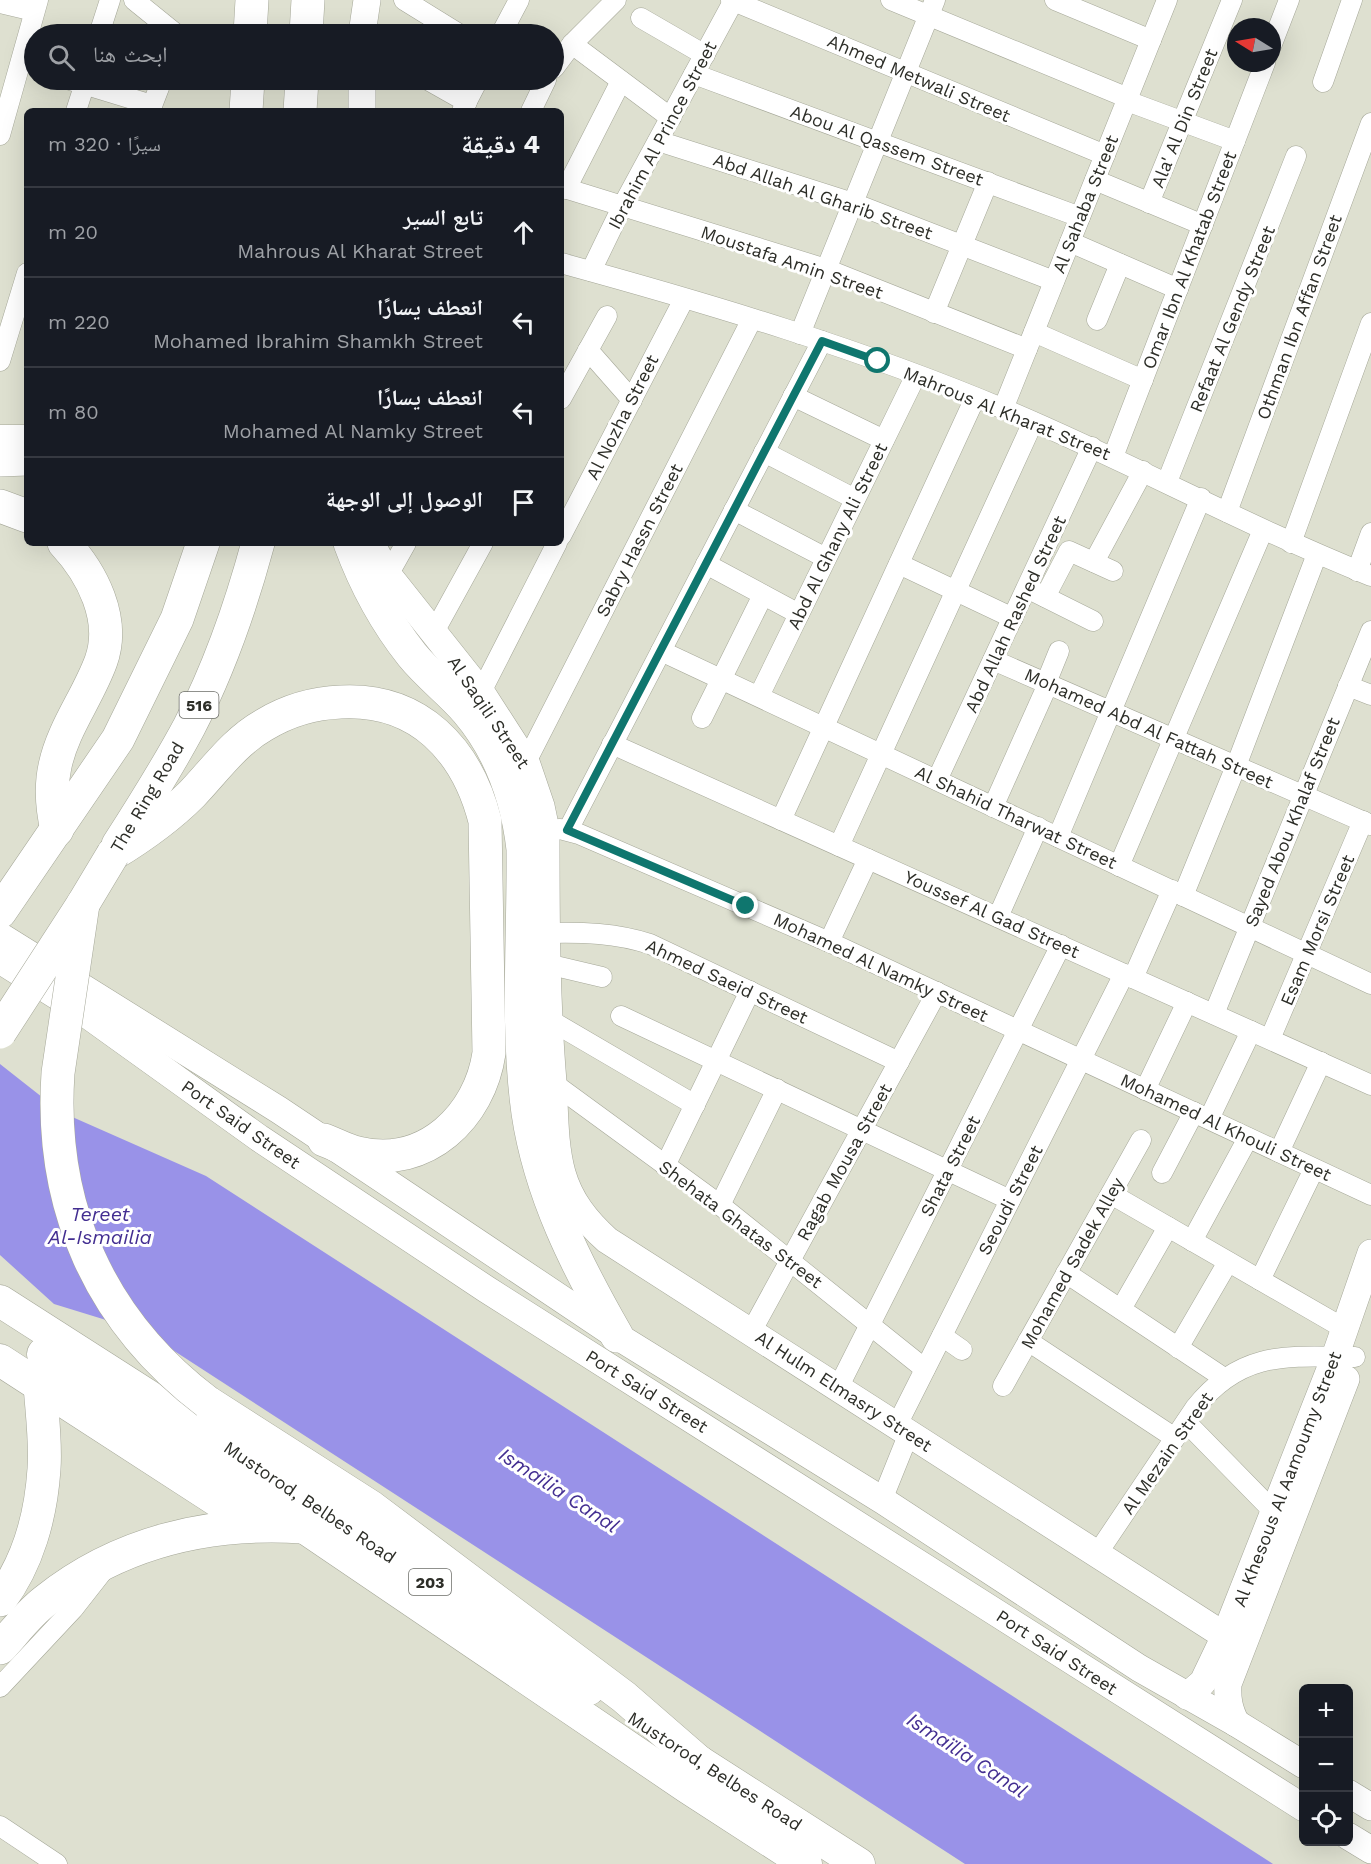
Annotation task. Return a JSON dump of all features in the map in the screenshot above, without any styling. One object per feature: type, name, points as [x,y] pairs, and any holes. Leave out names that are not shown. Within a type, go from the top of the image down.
[{"type":"highway","points":[[251,24],[252,0]]},
{"type":"highway","points":[[307,24],[308,0]]},
{"type":"highway","points":[[246,108],[247,90]]},
{"type":"highway","points":[[300,108],[301,90]]},
{"type":"highway","points":[[0,460],[24,459]]},
{"type":"highway","points":[[0,506],[24,515]]},
{"type":"highway","points":[[57,830],[52,803],[55,766],[68,729],[101,661],[105,636],[103,611],[92,583],[84,567],[66,546]]},
{"type":"highway","points":[[0,912],[117,739],[177,619],[202,546]]},
{"type":"highway","name":"The Ring Road","points":[[0,1032],[83,904],[163,773],[204,696],[233,626],[257,546]]},
{"type":"highway","points":[[351,546],[371,592],[397,635],[429,675],[467,710],[477,723],[495,752],[509,783],[520,824],[523,849],[522,1028],[528,1114],[549,1197],[564,1237],[616,1336]]},
{"type":"highway","points":[[113,854],[172,813],[249,735],[264,724],[298,709],[351,701],[395,708],[433,731],[457,757],[475,788],[485,821],[489,1053],[482,1084],[467,1112],[457,1124],[439,1138],[418,1148],[388,1155],[373,1155],[358,1153],[324,1140]]},
{"type":"highway","points":[[0,885],[30,870]]},
{"type":"highway","points":[[83,904],[58,1073],[56,1101],[59,1154],[70,1208],[88,1258],[120,1313],[141,1341],[166,1367],[207,1402],[371,1507],[624,1697],[700,1763]]},
{"type":"highway","points":[[0,1600],[26,1553],[39,1511],[44,1467],[40,1385]]},
{"type":"highway","points":[[0,1648],[43,1603],[64,1587],[110,1561],[162,1540],[189,1533],[291,1519]]},
{"type":"main road","points":[[363,24],[367,0]]},
{"type":"main road","points":[[362,90],[362,108]]},
{"type":"main road","name":"Al Saqili Street","points":[[374,546],[388,575],[480,692],[526,762],[541,806],[557,830],[546,933],[548,1019],[553,1083]]},
{"type":"main road","name":"Port Said Street","points":[[0,936],[324,1140],[616,1336],[882,1500],[1116,1654],[1299,1762]]},
{"type":"main road","name":"Port Said Street","points":[[0,960],[89,1016],[259,1138],[496,1295],[1299,1805]]},
{"type":"main road","points":[[192,1090],[207,1066]]},
{"type":"main road","name":"Al Hulm Elmasry Street","points":[[553,1083],[558,1154],[562,1173],[569,1192],[591,1227],[607,1240],[1225,1636]]},
{"type":"main road","name":"Al Khesous Al Aamoumy Street","points":[[1236,1723],[1227,1697],[1228,1683],[1295,1514],[1345,1357],[1345,1329],[1371,1253]]},
{"type":"main road","name":"Mustorod, Belbes Road","points":[[0,1301],[233,1450],[700,1763],[859,1864]]},
{"type":"main road","name":"Al Khesous Al Aamoumy Street","points":[[1187,1696],[1203,1682],[1225,1636],[1274,1512],[1345,1357],[1371,1308]]},
{"type":"main road","name":"Mustorod, Belbes Road","points":[[0,1326],[291,1519],[687,1787],[806,1864]]},
{"type":"main road","points":[[0,1360],[227,1507],[291,1519]]},
{"type":"main road","points":[[1353,1796],[1371,1807]]},
{"type":"main road","points":[[1353,1839],[1371,1850]]},
{"type":"street","points":[[102,24],[110,0]]},
{"type":"street","points":[[134,0],[165,24]]},
{"type":"street","points":[[404,0],[443,24]]},
{"type":"street","points":[[506,24],[519,0]]},
{"type":"street","points":[[564,55],[616,0]]},
{"type":"street","name":"Ibrahim Al Prince Street","points":[[591,271],[622,207],[733,0]]},
{"type":"street","name":"Ahmed Metwali Street","points":[[733,0],[1105,155]]},
{"type":"street","points":[[891,0],[932,8],[1127,99],[1235,141]]},
{"type":"street","points":[[1055,0],[1151,40]]},
{"type":"street","name":"Al Sahaba Street","points":[[1003,409],[1167,0]]},
{"type":"street","name":"Ala' Al Din Street","points":[[1149,203],[1232,0]]},
{"type":"street","points":[[1281,21],[1289,0]]},
{"type":"street","points":[[1323,82],[1352,0]]},
{"type":"street","points":[[0,3],[36,5],[33,24]]},
{"type":"street","points":[[800,334],[932,8]]},
{"type":"street","points":[[641,18],[705,55]]},
{"type":"street","points":[[572,44],[670,118]]},
{"type":"street","name":"Omar Ibn Al Khatab Street","points":[[1113,457],[1262,72]]},
{"type":"street","name":"Abou Al Qassem Street","points":[[694,74],[1080,217]]},
{"type":"street","points":[[0,135],[24,75]]},
{"type":"street","points":[[564,186],[621,81]]},
{"type":"street","points":[[76,108],[79,90]]},
{"type":"street","points":[[104,90],[151,108],[158,90]]},
{"type":"street","points":[[442,90],[464,106],[473,90]]},
{"type":"street","points":[[532,108],[541,90]]},
{"type":"street","name":"Othman Ibn Affan Street","points":[[1227,512],[1371,123]]},
{"type":"street","name":"Abd Allah Al Gharib Street","points":[[658,141],[853,203],[1054,281]]},
{"type":"street","name":"Refaat Al Gendy Street","points":[[1167,483],[1296,156]]},
{"type":"street","points":[[1095,180],[1203,225]]},
{"type":"street","points":[[934,312],[988,182]]},
{"type":"street","name":"Moustafa Amin Street","points":[[564,188],[826,269],[934,312],[1030,340],[1143,380]]},
{"type":"street","points":[[1070,242],[1178,289]]},
{"type":"street","name":"Mahrous Al Kharat Street","points":[[564,264],[800,334],[916,375],[1092,447],[1291,543],[1364,573]]},
{"type":"street","points":[[1097,320],[1120,264]]},
{"type":"street","points":[[0,361],[24,283]]},
{"type":"street","name":"Al Nozha Street","points":[[564,530],[684,299]]},
{"type":"street","points":[[564,394],[607,316]]},
{"type":"street","name":"Sabry Hassn Street","points":[[526,762],[752,319]]},
{"type":"street","points":[[1291,543],[1371,323]]},
{"type":"street","points":[[557,830],[612,744],[822,341]]},
{"type":"street","points":[[588,350],[632,400]]},
{"type":"street","name":"Abd Al Ghany Ali Street","points":[[759,696],[916,375]]},
{"type":"street","points":[[794,396],[884,440]]},
{"type":"street","points":[[781,820],[975,398]]},
{"type":"street","points":[[839,846],[1033,422]]},
{"type":"street","points":[[0,435],[24,435]]},
{"type":"street","name":"Abd Allah Rashed Street","points":[[937,780],[1092,447]]},
{"type":"street","points":[[764,452],[855,499]]},
{"type":"street","points":[[1094,562],[1143,471]]},
{"type":"street","points":[[1058,837],[1201,498]]},
{"type":"street","points":[[734,510],[826,558]]},
{"type":"street","points":[[1119,866],[1263,530]]},
{"type":"street","points":[[1364,573],[1371,533]]},
{"type":"street","points":[[388,575],[404,546]]},
{"type":"street","points":[[434,632],[481,546]]},
{"type":"street","points":[[480,692],[555,546]]},
{"type":"street","points":[[1045,597],[1068,552],[1071,551],[1113,572]]},
{"type":"street","name":"Seoudi Street","points":[[882,1500],[903,1429],[925,1369],[1081,1059],[1177,893],[1236,766],[1317,554]]},
{"type":"street","points":[[706,564],[799,614]]},
{"type":"street","points":[[898,564],[1013,618]]},
{"type":"street","points":[[1027,588],[1093,621]]},
{"type":"street","points":[[702,718],[763,595]]},
{"type":"street","name":"Sayed Abou Khalaf Street","points":[[1214,1014],[1371,631]]},
{"type":"street","name":"Al Shahid Tharwat Street","points":[[661,651],[1250,927],[1370,980]]},
{"type":"street","points":[[993,807],[1047,684],[1059,651]]},
{"type":"street","name":"Mohamed Abd Al Fattah Street","points":[[993,660],[1369,822]]},
{"type":"street","points":[[1348,686],[1371,695]]},
{"type":"street","name":"Youssef Al Gad Street","points":[[612,744],[1371,1085]]},
{"type":"street","name":"Esam Morsi Street","points":[[1270,1040],[1307,953],[1369,822]]},
{"type":"street","points":[[998,917],[1038,827]]},
{"type":"street","name":"Mohamed Al Namky Street","points":[[557,830],[829,942],[1081,1059]]},
{"type":"street","points":[[829,942],[868,859]]},
{"type":"street","name":"Ahmed Saeid Street","points":[[546,933],[600,933],[650,944],[899,1062]]},
{"type":"street","name":"Shata Street","points":[[838,1388],[1061,945]]},
{"type":"street","points":[[547,964],[602,977]]},
{"type":"street","points":[[665,1166],[750,991]]},
{"type":"street","name":"Ragab Mousa Street","points":[[751,1332],[938,992]]},
{"type":"street","points":[[1145,1090],[1187,1002]]},
{"type":"street","points":[[621,1016],[1010,1200]]},
{"type":"street","points":[[548,1019],[695,1105]]},
{"type":"street","points":[[1162,1173],[1201,1116],[1251,1031]]},
{"type":"street","name":"Mohamed Al Khouli Street","points":[[1081,1059],[1371,1196]]},
{"type":"street","points":[[1279,1152],[1321,1062]]},
{"type":"street","name":"Shehata Ghatas Street","points":[[553,1083],[720,1205],[925,1369]]},
{"type":"street","points":[[720,1205],[777,1089]]},
{"type":"street","points":[[1192,1241],[1248,1138]]},
{"type":"street","name":"Mohamed Sadek Alley","points":[[1003,1386],[1142,1140]]},
{"type":"street","points":[[1260,1280],[1314,1169]]},
{"type":"street","points":[[1111,1194],[1345,1329]]},
{"type":"street","points":[[1121,1310],[1168,1227]]},
{"type":"street","points":[[1178,1348],[1228,1262]]},
{"type":"street","points":[[1066,1273],[1224,1378]]},
{"type":"street","points":[[942,1336],[962,1350]]},
{"type":"street","points":[[1028,1341],[1180,1430],[1274,1512]]},
{"type":"street","name":"Al Mezain Street","points":[[1097,1554],[1180,1430],[1208,1392],[1224,1378],[1260,1361],[1280,1358],[1345,1357]]},
{"type":"street","points":[[0,1687],[73,1609],[110,1561]]},
{"type":"street","points":[[0,1826],[57,1864]]},
{"type":"water","name":"Tereet Al-Ismailia","points":[[0,1064],[61,1112],[206,1176],[1273,1864],[965,1864],[145,1332],[54,1304],[0,1255]]},
{"type":"route","points":[[746,906],[567,830],[822,341],[878,361]]},
{"type":"water label","name":"Ismaïlia Canal","points":[[559,1490]]},
{"type":"water label","name":"Ismaïlia Canal","points":[[967,1755]]}]
